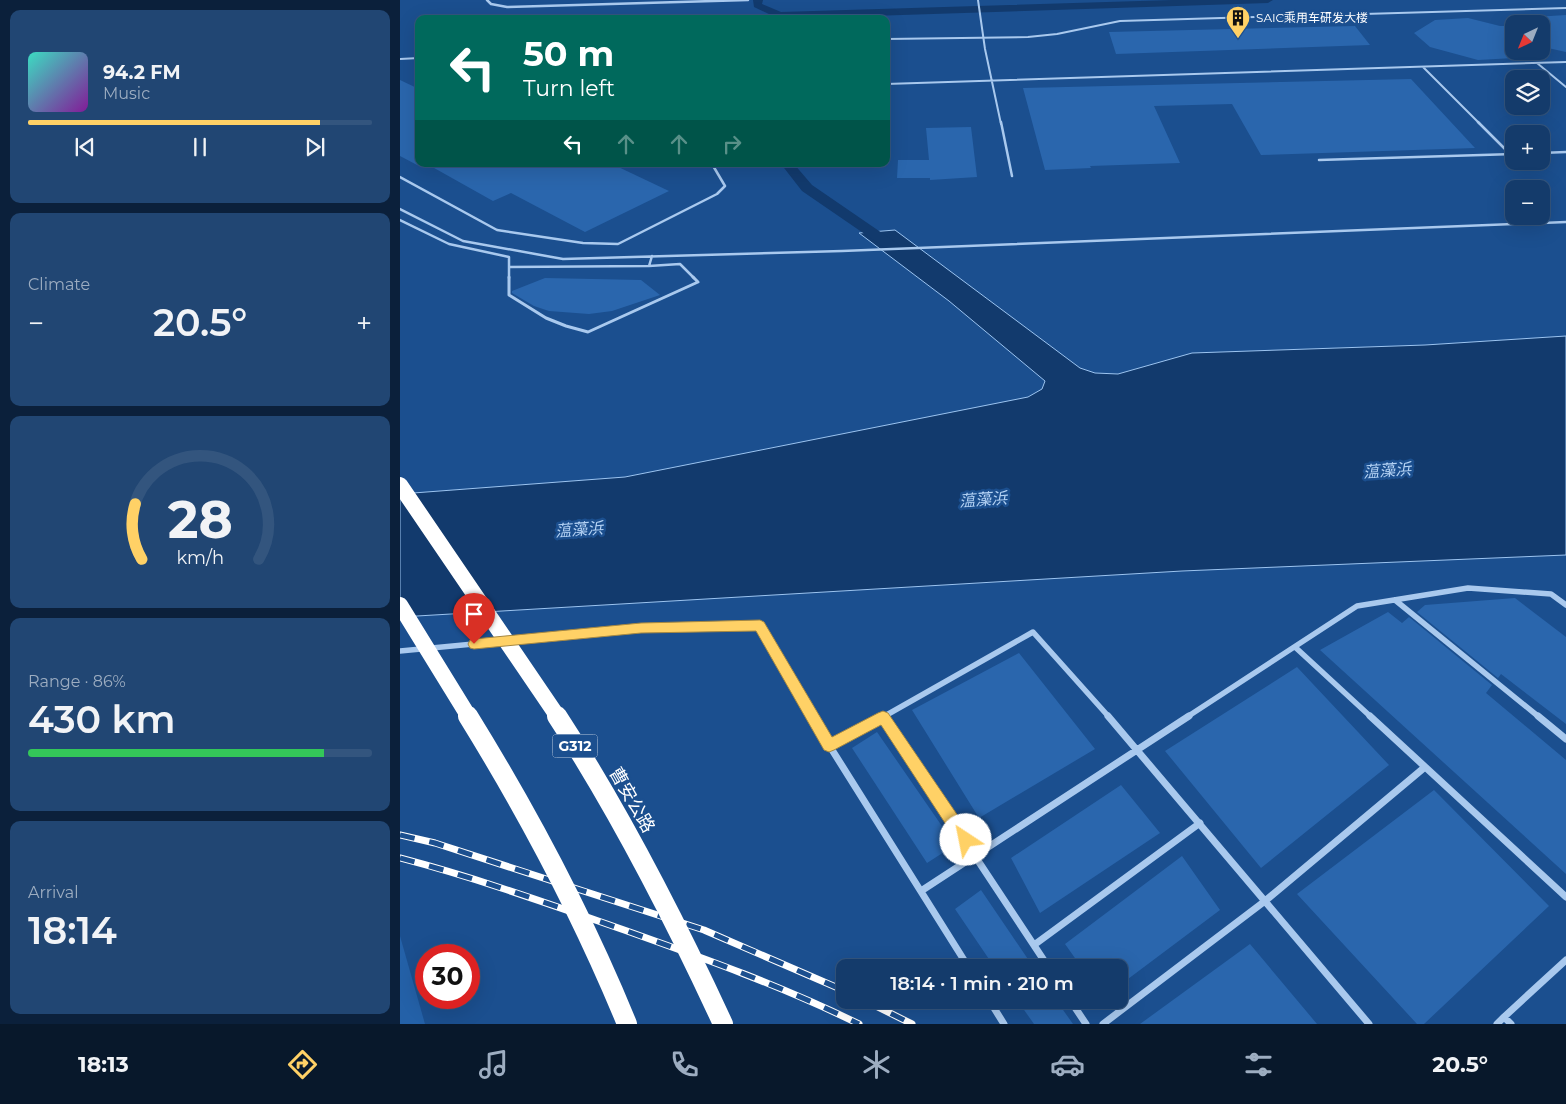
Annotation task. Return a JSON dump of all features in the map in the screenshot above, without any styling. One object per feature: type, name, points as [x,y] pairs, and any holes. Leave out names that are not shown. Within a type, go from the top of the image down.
[{"type":"highway","name":"曹安公路","points":[[400,485],[564,727],[632,842],[705,984],[722,1024]]},
{"type":"highway","points":[[400,605],[506,778],[601,960],[627,1024]]},
{"type":"street","points":[[487,0],[491,4],[506,7],[748,0]]},
{"type":"street","points":[[921,891],[1357,606],[1468,588],[1551,594],[1566,605]]},
{"type":"street","points":[[1395,600],[1566,739]]},
{"type":"street","points":[[400,651],[641,628],[760,626],[829,746],[963,959]]},
{"type":"street","points":[[829,746],[1033,632],[1138,750],[1370,1024]]},
{"type":"street","points":[[1295,647],[1566,897]]},
{"type":"street","points":[[883,717],[1043,959]]},
{"type":"street","points":[[1103,1024],[1265,901],[1425,767]]},
{"type":"street","points":[[1034,945],[1200,823]]},
{"type":"street","points":[[1497,1024],[1566,960]]},
{"type":"street","points":[[995,1009],[1004,1024]]},
{"type":"street","points":[[1076,1009],[1086,1024]]},
{"type":"street","points":[[1504,1017],[1511,1024]]},
{"type":"lane","points":[[978,0],[985,49],[1012,176]]},
{"type":"lane","points":[[890,39],[984,38],[1051,34],[1120,21],[1566,8]]},
{"type":"lane","points":[[400,58],[415,58]]},
{"type":"lane","points":[[890,84],[1566,62]]},
{"type":"lane","points":[[1537,63],[1566,87]]},
{"type":"lane","points":[[1423,67],[1505,147]]},
{"type":"lane","points":[[1550,153],[1566,152]]},
{"type":"lane","points":[[1319,160],[1505,154]]},
{"type":"lane","points":[[400,177],[497,230],[576,242],[618,244],[716,194],[725,186],[714,167]]},
{"type":"lane","points":[[400,209],[463,241],[556,258],[842,251],[945,245],[1566,222]]},
{"type":"lane","points":[[400,220],[450,244],[508,257],[509,295],[538,315],[570,328],[588,332],[698,282],[680,264],[509,267]]},
{"type":"lane","points":[[649,266],[652,256]]},
{"type":"lane","points":[[555,267],[556,258]]},
{"type":"shaded area","points":[[400,936],[415,989],[415,1009],[421,1009],[425,1024],[400,1024]]},
{"type":"water","name":"蕰藻浜","points":[[895,230],[1080,368],[1095,373],[1118,374],[1192,353],[1425,345],[1566,336],[1566,555],[1182,571],[400,617],[400,494],[625,477],[1028,397],[1042,389],[1045,381],[949,301],[859,233]]},
{"type":"building","points":[[1566,15],[1566,52],[1550,48],[1550,16]]},
{"type":"building","points":[[1468,18],[1505,26],[1505,58],[1478,60],[1430,47],[1414,33],[1435,20]]},
{"type":"building","name":"SAIC乘用车研发大楼","points":[[1355,26],[1370,45],[1116,54],[1109,32]]},
{"type":"building","points":[[1411,79],[1475,148],[1261,155],[1232,104],[1154,106],[1180,163],[1090,166],[1091,168],[1045,170],[1023,88]]},
{"type":"building","points":[[400,80],[415,87],[415,164],[400,156]]},
{"type":"building","points":[[971,127],[977,177],[930,180],[930,178],[897,178],[898,160],[929,160],[926,128]]},
{"type":"building","points":[[432,167],[618,167],[669,191],[585,232],[511,193],[493,201]]},
{"type":"building","points":[[545,278],[641,280],[660,295],[612,311],[589,314],[549,311],[534,306],[512,293],[512,291]]},
{"type":"building","points":[[1515,598],[1566,637],[1566,724],[1501,674],[1498,678],[1417,612],[1425,605]]},
{"type":"building","points":[[1388,612],[1402,623],[1409,617],[1492,685],[1486,693],[1566,760],[1566,874],[1320,650]]},
{"type":"building","points":[[1019,653],[1095,749],[979,818],[912,710]]},
{"type":"building","points":[[1297,667],[1389,765],[1261,868],[1165,751]]},
{"type":"building","points":[[877,732],[955,845],[927,863],[852,748]]},
{"type":"building","points":[[1121,785],[1160,833],[1040,913],[1011,858]]},
{"type":"building","points":[[1434,790],[1549,906],[1424,1024],[1417,1024],[1297,894]]},
{"type":"building","points":[[1182,856],[1220,910],[1128,979],[1128,959],[1076,959],[1065,944]]},
{"type":"building","points":[[981,890],[1028,959],[989,959],[955,909]]},
{"type":"building","points":[[1250,944],[1317,1024],[1140,1024]]},
{"type":"building","points":[[1023,1009],[1062,1009],[1073,1024],[1034,1024]]},
{"type":"waterway","points":[[758,0],[757,5],[780,15]]},
{"type":"waterway","points":[[780,15],[1268,0]]},
{"type":"waterway","points":[[790,167],[807,188],[893,247]]},
{"type":"railway","points":[[400,835],[435,843],[704,930],[836,987]]},
{"type":"railway","points":[[400,858],[514,892],[686,952],[773,986],[859,1024]]},
{"type":"railway","points":[[882,1009],[912,1024]]},
{"type":"place","name":"SAIC乘用车研发大楼","points":[[1238,39]]},
{"type":"route","points":[[474,644],[641,628],[760,626],[829,746],[883,717],[966,840]]}]
